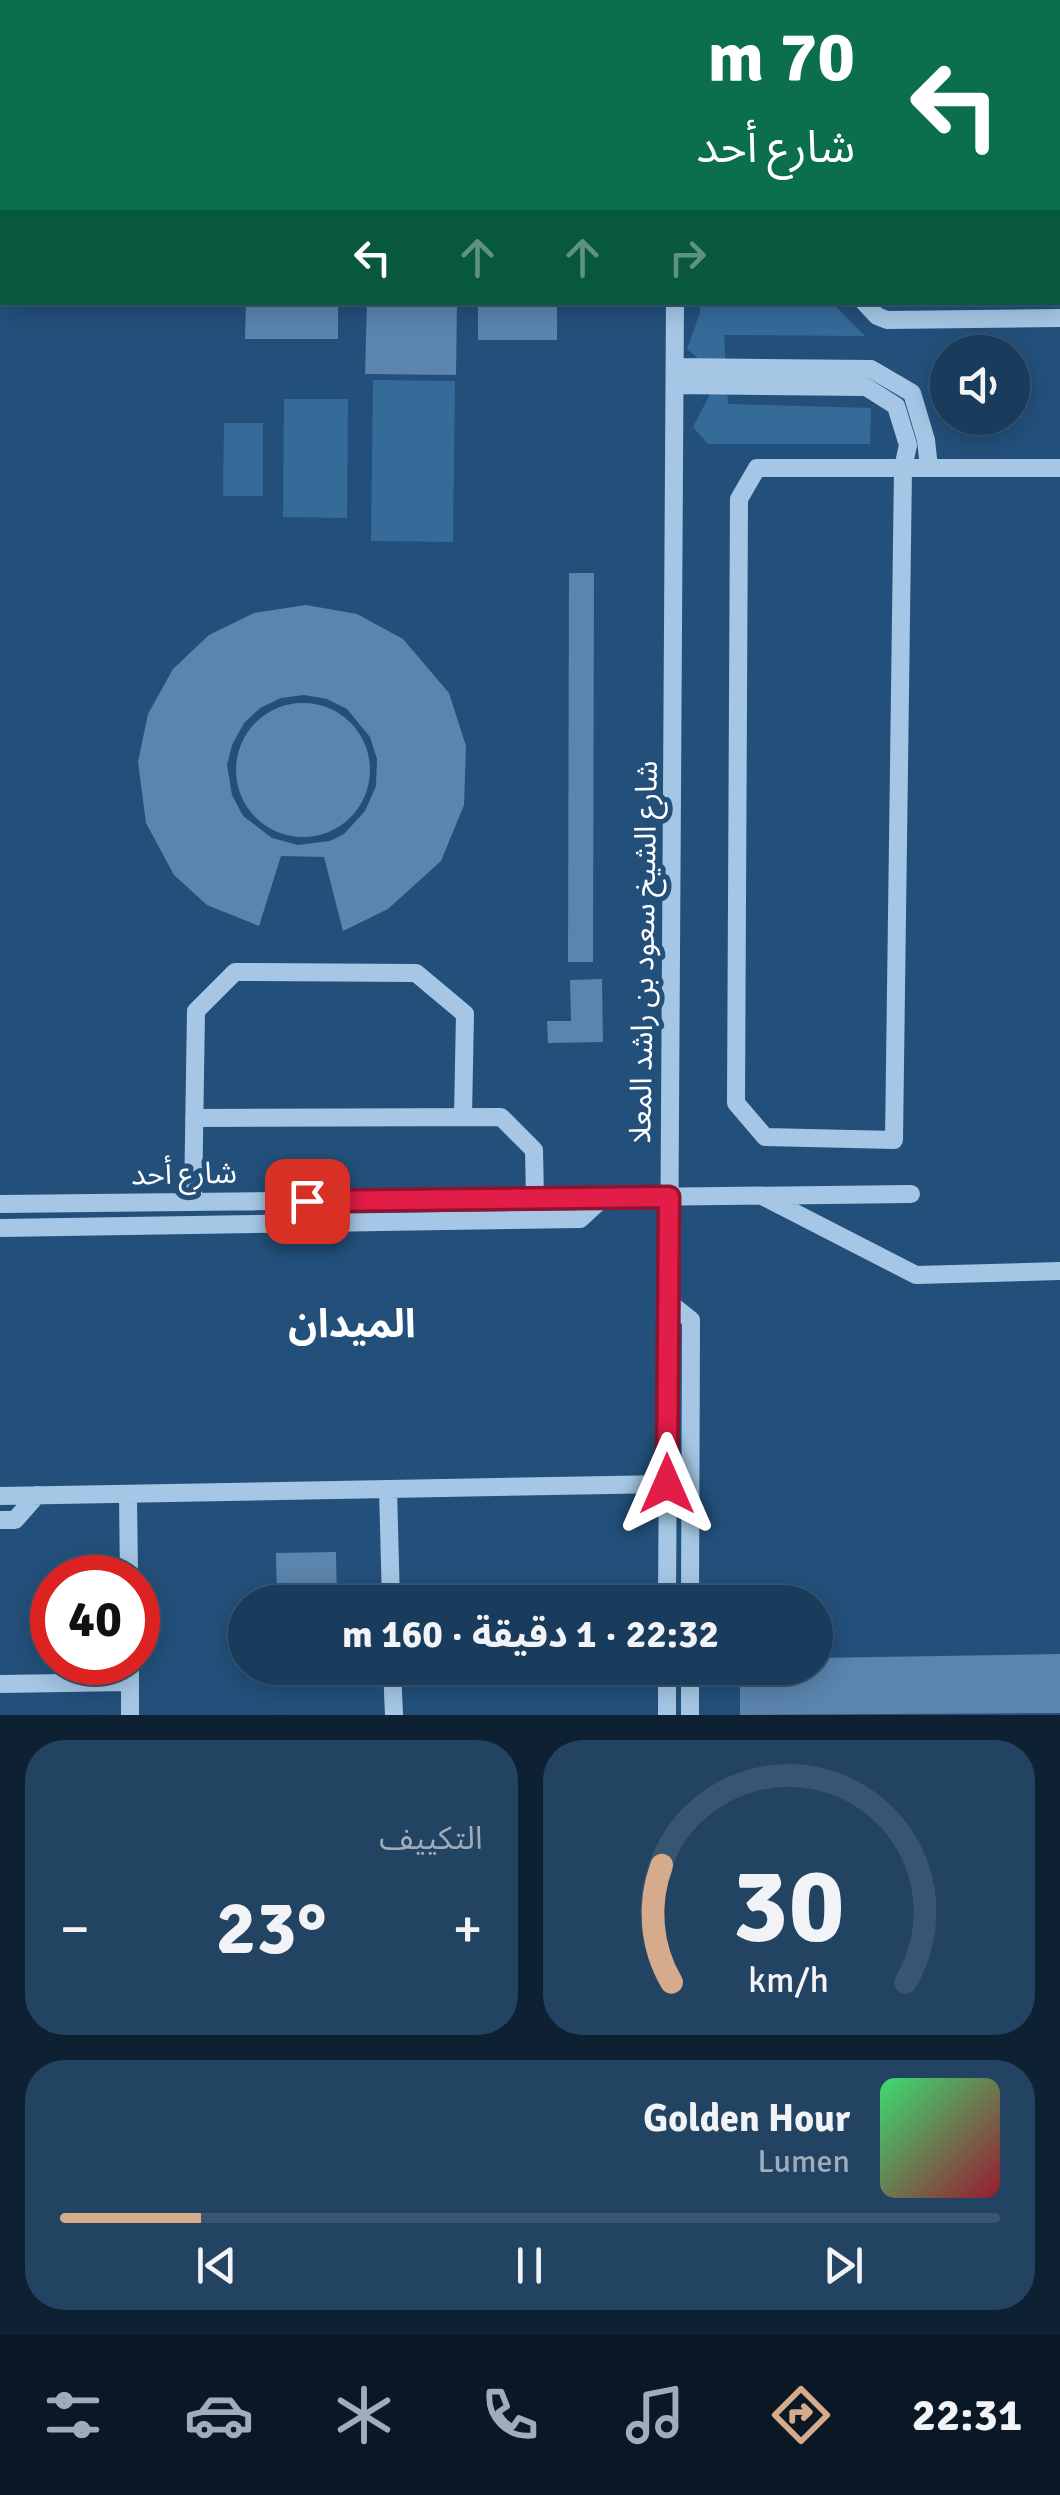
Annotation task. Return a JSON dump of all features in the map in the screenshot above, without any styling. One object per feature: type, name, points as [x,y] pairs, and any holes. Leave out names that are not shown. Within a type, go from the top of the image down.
[{"type":"street","name":"شارع الشيخ سعود بن راشد المعلا","points":[[667,1585],[675,305]]},
{"type":"street","points":[[867,305],[887,320],[1060,318]]},
{"type":"street","points":[[676,376],[871,369],[912,394],[926,440],[929,468]]},
{"type":"street","points":[[676,376],[866,387],[896,406],[908,445],[902,468],[894,1140],[764,1137],[736,1104],[739,499],[757,468],[902,468],[1060,468]]},
{"type":"street","points":[[193,1202],[196,1011],[235,972],[416,973],[465,1014],[463,1117]]},
{"type":"street","points":[[194,1118],[501,1117],[534,1150],[535,1198]]},
{"type":"street","name":"شارع أحد","points":[[0,1204],[911,1194]]},
{"type":"street","points":[[761,1196],[916,1275],[1060,1271]]},
{"type":"street","points":[[0,1228],[580,1219],[604,1198]]},
{"type":"street","points":[[667,1302],[691,1320],[690,1585]]},
{"type":"street","points":[[0,1496],[667,1484]]},
{"type":"street","points":[[388,1489],[391,1585]]},
{"type":"street","points":[[0,1520],[16,1520],[37,1495]]},
{"type":"street","points":[[128,1496],[129,1555]]},
{"type":"street","points":[[0,1684],[30,1684]]},
{"type":"street","points":[[130,1685],[130,1715]]},
{"type":"street","points":[[393,1685],[394,1715]]},
{"type":"street","points":[[667,1685],[667,1715]]},
{"type":"street","points":[[690,1685],[690,1715]]},
{"type":"shaded area","points":[[700,305],[834,305],[865,336],[724,335],[728,404],[871,408],[870,444],[708,444],[693,427],[710,394],[701,377],[699,359],[687,349]]},
{"type":"shaded area","points":[[373,380],[455,381],[453,542],[371,541]]},
{"type":"shaded area","points":[[284,399],[348,399],[347,518],[283,517]]},
{"type":"shaded area","points":[[224,423],[263,423],[263,496],[223,496]]},
{"type":"building","points":[[246,305],[338,305],[338,339],[245,339]]},
{"type":"building","points":[[367,305],[457,305],[456,375],[365,374]]},
{"type":"building","points":[[478,305],[557,305],[557,340],[478,340]]},
{"type":"building","points":[[569,573],[594,573],[593,962],[568,962]]},
{"type":"building","points":[[306,605],[357,614],[403,639],[449,693],[466,746],[464,805],[441,861],[388,909],[343,931],[324,857],[281,856],[259,926],[207,905],[174,875],[146,823],[138,762],[148,714],[173,669],[209,635],[254,613]],"holes":[[[304,695],[327,699],[347,709],[370,737],[377,759],[376,786],[365,811],[344,834],[330,841],[298,845],[272,838],[243,816],[232,795],[227,765],[232,745],[244,723],[260,708],[281,698]]]},
{"type":"building","points":[[303,703],[329,708],[351,722],[365,744],[370,770],[365,796],[351,818],[329,832],[303,837],[277,832],[255,818],[241,796],[236,770],[241,744],[255,722],[277,708]]},
{"type":"building","points":[[602,979],[603,1042],[548,1043],[547,1021],[571,1021],[570,980]]},
{"type":"building","points":[[336,1552],[337,1585],[277,1585],[276,1553]]},
{"type":"building","points":[[1060,1654],[1060,1713],[740,1715],[740,1685],[833,1685],[833,1658]]},
{"type":"district","name":"الميدان","points":[[352,1324]]},
{"type":"route","points":[[307,1201],[669,1197],[667,1484]]}]
